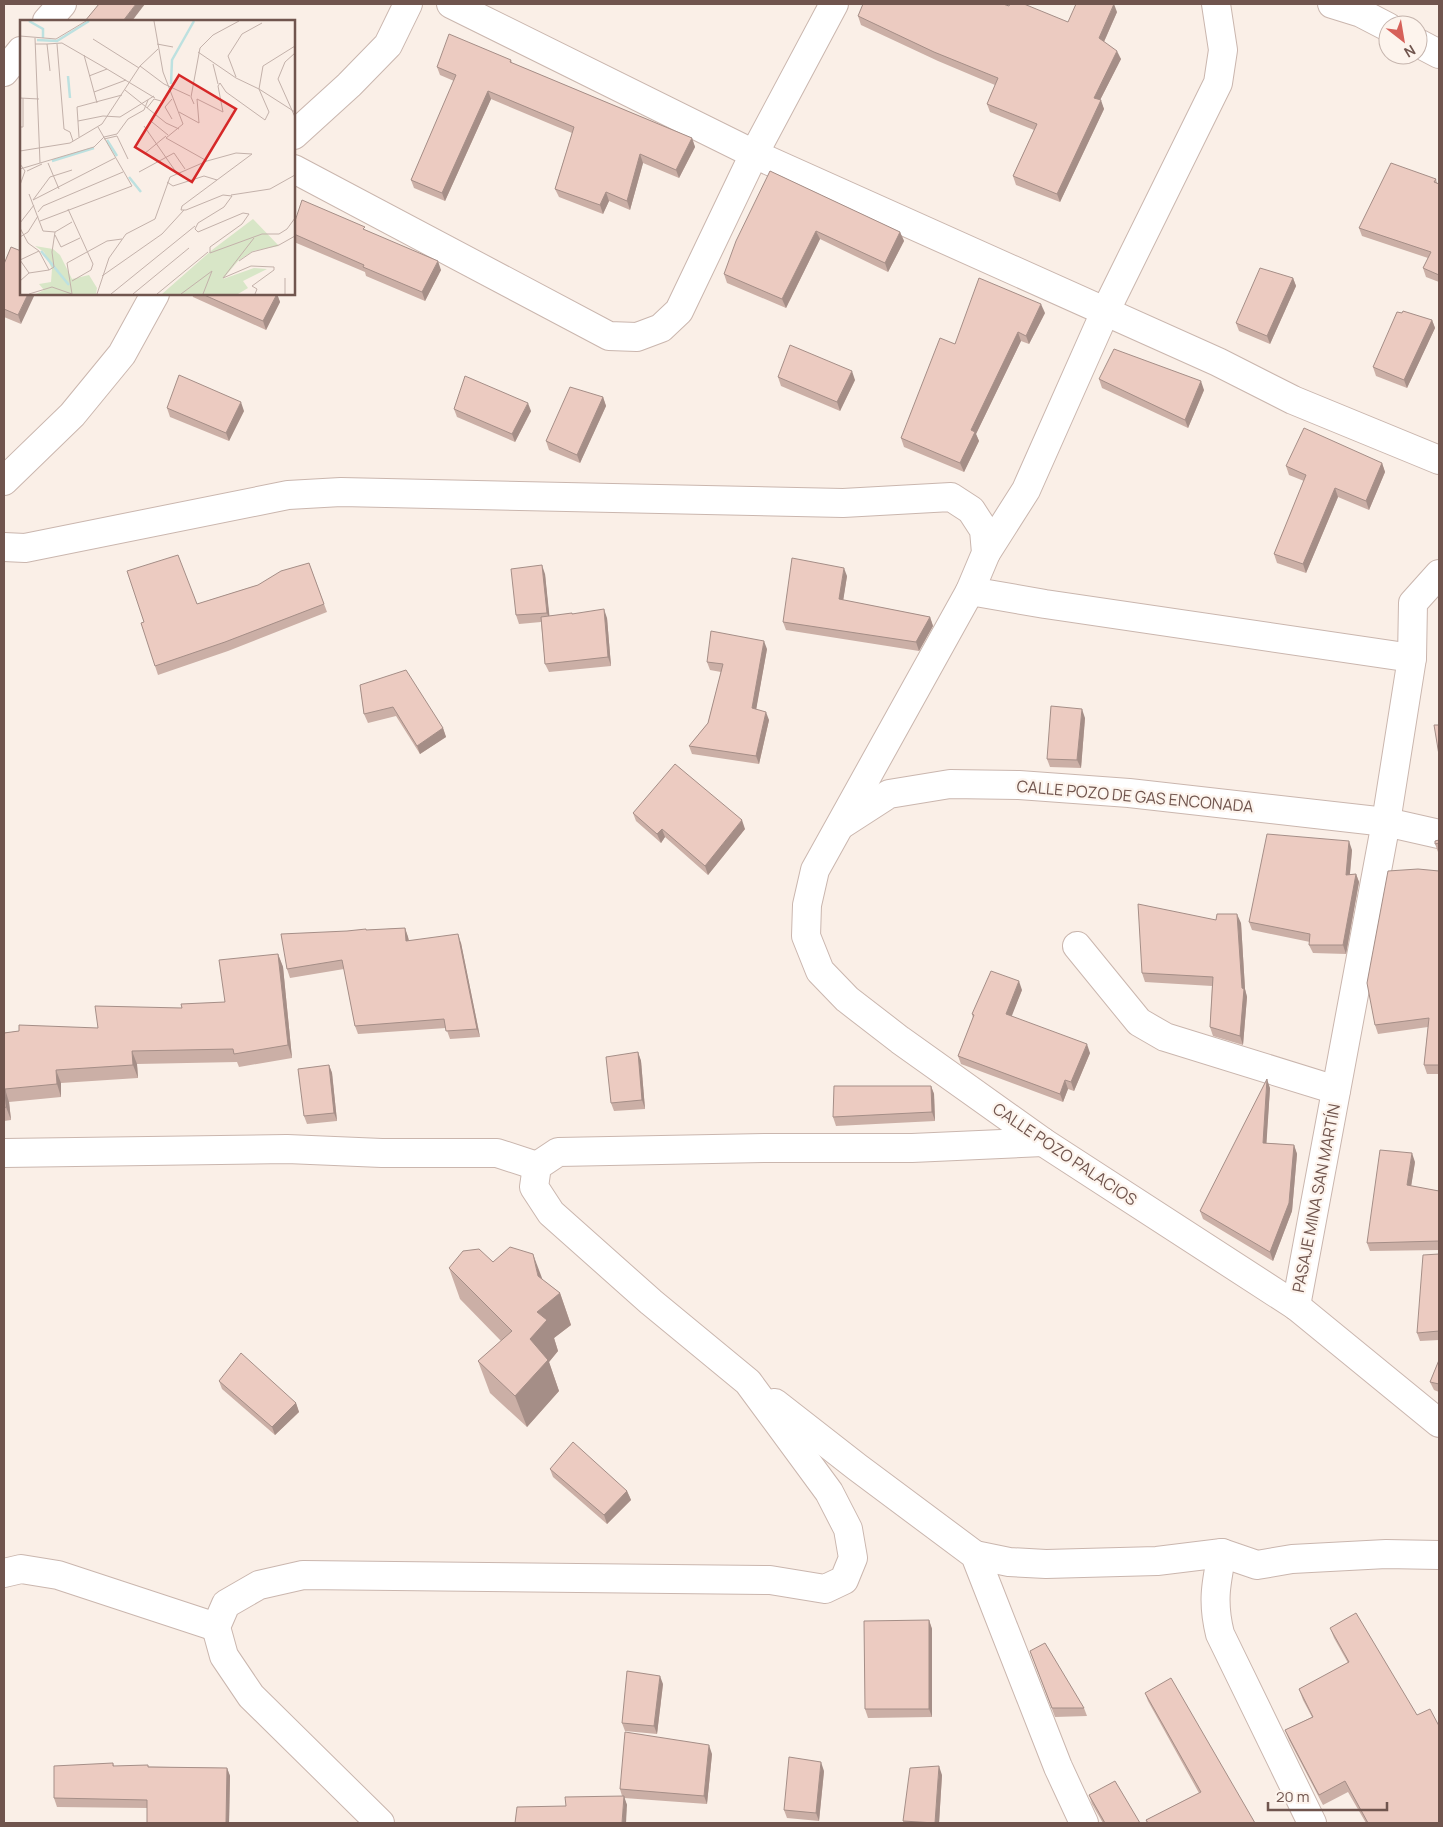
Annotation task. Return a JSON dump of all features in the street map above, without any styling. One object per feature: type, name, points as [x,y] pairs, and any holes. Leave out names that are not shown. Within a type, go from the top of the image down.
[{"type":"street","points":[[48,20],[62,4]]},
{"type":"street","points":[[295,134],[349,85],[388,45],[408,4]]},
{"type":"street","points":[[451,4],[754,154],[1218,362],[1293,400],[1439,460]]},
{"type":"street","points":[[295,170],[609,336],[637,337],[661,328],[679,311],[754,154],[834,4]]},
{"type":"street","name":"CALLE POZO PALACIOS","points":[[1216,4],[1223,50],[1218,83],[1105,312],[1026,490],[986,552],[970,591],[815,870],[807,905],[806,936],[820,971],[847,999],[900,1040],[1043,1142],[1296,1306],[1439,1422]]},
{"type":"street","points":[[1332,4],[1378,22]]},
{"type":"street","points":[[4,72],[20,53]]},
{"type":"street","points":[[4,481],[72,415],[122,354],[154,295]]},
{"type":"street","points":[[4,547],[25,548],[288,495],[341,492],[843,503],[951,497],[971,510],[984,530],[986,552]]},
{"type":"street","name":"PASAJE MINA SAN MARTÍN","points":[[1296,1306],[1386,822],[1412,658],[1413,603],[1439,574]]},
{"type":"street","points":[[970,591],[1044,604],[1412,658]]},
{"type":"street","name":"CALLE POZO DE GAS ENCONADA","points":[[838,826],[889,794],[950,784],[1129,793],[1386,822],[1439,834]]},
{"type":"street","points":[[1077,946],[1139,1022],[1165,1037],[1336,1090]]},
{"type":"street","points":[[1043,1142],[912,1148],[767,1148],[558,1152],[537,1166],[534,1187],[551,1213],[651,1302],[748,1382],[857,1467],[975,1555],[1009,1562],[1046,1564],[1157,1561],[1222,1553],[1257,1565],[1292,1559],[1386,1554],[1439,1554]]},
{"type":"street","points":[[4,1153],[287,1149],[382,1153],[496,1153],[537,1166]]},
{"type":"street","points":[[380,1823],[252,1696],[224,1656],[216,1627],[226,1604],[259,1585],[303,1574],[770,1580],[825,1589],[844,1580],[853,1558],[848,1529],[829,1492],[748,1382]]},
{"type":"street","points":[[1222,1553],[1215,1590],[1215,1613],[1220,1634],[1312,1823]]},
{"type":"street","points":[[975,1555],[1058,1767],[1084,1823]]},
{"type":"street","points":[[4,1573],[21,1569],[58,1575],[216,1627]]},
{"type":"building","points":[[99,4],[136,4],[124,20],[86,20]]},
{"type":"building","points":[[863,4],[1003,4],[1009,6],[1010,4],[1024,4],[1068,22],[1076,4],[1114,4],[1099,38],[1117,51],[1094,98],[1101,100],[1057,194],[1013,176],[1037,124],[987,104],[998,78],[934,52],[858,16]]},
{"type":"building","points":[[449,34],[511,60],[510,62],[692,138],[676,170],[640,154],[627,201],[606,192],[600,205],[555,189],[574,127],[488,91],[442,193],[411,180],[456,75],[437,67]]},
{"type":"building","points":[[1391,163],[1436,179],[1434,182],[1439,184],[1439,275],[1423,268],[1431,252],[1359,228]]},
{"type":"building","points":[[770,171],[900,232],[885,263],[816,231],[782,299],[724,274],[736,241]]},
{"type":"building","points":[[302,200],[438,261],[422,292],[363,267],[364,265],[295,234],[295,221]]},
{"type":"building","points":[[11,247],[20,251],[20,295],[28,295],[18,315],[4,309],[4,264]]},
{"type":"building","points":[[1260,268],[1293,278],[1267,336],[1236,323]]},
{"type":"building","points":[[979,278],[1041,304],[1026,336],[1018,332],[971,430],[975,432],[960,463],[901,438],[940,338],[955,344]]},
{"type":"building","points":[[204,295],[276,295],[263,321]]},
{"type":"building","points":[[1403,311],[1432,320],[1404,380],[1373,367],[1397,312],[1402,313]]},
{"type":"building","points":[[790,345],[852,371],[837,402],[778,377]]},
{"type":"building","points":[[1114,349],[1201,381],[1185,420],[1099,379]]},
{"type":"building","points":[[179,375],[241,402],[226,433],[167,408]]},
{"type":"building","points":[[465,376],[528,403],[512,434],[454,409]]},
{"type":"building","points":[[570,387],[603,397],[577,455],[546,441]]},
{"type":"building","points":[[1304,428],[1382,463],[1366,501],[1335,488],[1303,564],[1274,554],[1306,475],[1286,466]]},
{"type":"building","points":[[178,555],[197,604],[258,585],[281,571],[309,563],[324,604],[225,642],[155,666],[141,623],[144,622],[127,571]]},
{"type":"building","points":[[792,558],[844,568],[839,599],[930,617],[916,642],[783,622]]},
{"type":"building","points":[[542,565],[547,613],[516,615],[511,569]]},
{"type":"building","points":[[604,609],[608,657],[545,664],[541,617]]},
{"type":"building","points":[[711,631],[764,641],[752,708],[766,712],[756,756],[689,746],[708,723],[723,664],[707,662]]},
{"type":"building","points":[[406,670],[443,728],[417,746],[393,707],[364,714],[360,685]]},
{"type":"building","points":[[1051,706],[1082,709],[1077,760],[1047,759]]},
{"type":"building","points":[[1434,725],[1439,725],[1439,755]]},
{"type":"building","points":[[675,764],[742,820],[705,866],[662,829],[657,834],[633,813]]},
{"type":"building","points":[[1267,834],[1349,841],[1346,875],[1356,874],[1343,945],[1309,945],[1310,934],[1249,922]]},
{"type":"building","points":[[1418,869],[1439,871],[1439,1065],[1424,1065],[1429,1018],[1375,1025],[1367,983],[1388,871]]},
{"type":"building","points":[[1138,904],[1216,920],[1217,914],[1237,914],[1242,988],[1244,989],[1240,1036],[1210,1027],[1213,977],[1142,973]]},
{"type":"building","points":[[405,928],[406,941],[458,934],[477,1029],[446,1031],[444,1019],[355,1026],[342,960],[287,969],[281,934]]},
{"type":"building","points":[[278,954],[288,1045],[234,1054],[233,1049],[132,1051],[133,1065],[56,1070],[57,1084],[5,1089],[6,1107],[4,1108],[4,1033],[19,1031],[19,1025],[98,1028],[95,1006],[182,1008],[181,1004],[225,1002],[219,960]]},
{"type":"building","points":[[991,971],[1019,981],[1006,1014],[1087,1044],[1071,1082],[1065,1080],[1060,1094],[958,1056],[974,1015],[972,1014]]},
{"type":"building","points":[[638,1052],[642,1100],[611,1103],[606,1057]]},
{"type":"building","points":[[329,1065],[334,1113],[304,1116],[298,1069]]},
{"type":"building","points":[[1267,1079],[1263,1143],[1294,1145],[1289,1203],[1270,1252],[1200,1211]]},
{"type":"building","points":[[834,1086],[931,1086],[932,1112],[833,1117]]},
{"type":"building","points":[[1380,1150],[1412,1153],[1407,1185],[1439,1191],[1439,1241],[1367,1243]]},
{"type":"building","points":[[510,1247],[533,1254],[538,1276],[560,1293],[537,1312],[547,1320],[530,1339],[548,1360],[515,1396],[478,1361],[512,1331],[449,1268],[463,1251],[479,1249],[493,1262]]},
{"type":"building","points":[[1439,1254],[1439,1331],[1417,1333],[1423,1255]]},
{"type":"building","points":[[241,1353],[296,1403],[272,1427],[219,1381]]},
{"type":"building","points":[[1439,1360],[1439,1384],[1430,1382]]},
{"type":"building","points":[[573,1442],[627,1491],[604,1515],[550,1469]]},
{"type":"building","points":[[1356,1613],[1417,1715],[1430,1709],[1439,1726],[1439,1823],[1368,1823],[1345,1781],[1319,1795],[1285,1730],[1313,1717],[1299,1689],[1349,1662],[1330,1628]]},
{"type":"building","points":[[929,1620],[929,1709],[865,1709],[864,1621]]},
{"type":"building","points":[[1045,1643],[1084,1708],[1052,1708],[1030,1651]]},
{"type":"building","points":[[627,1671],[660,1676],[654,1726],[622,1723]]},
{"type":"building","points":[[1171,1678],[1255,1823],[1148,1823],[1146,1820],[1201,1792],[1145,1693]]},
{"type":"building","points":[[625,1732],[709,1745],[704,1796],[620,1789]]},
{"type":"building","points":[[789,1757],[821,1762],[816,1813],[784,1810]]},
{"type":"building","points":[[113,1763],[113,1766],[148,1765],[148,1767],[227,1768],[226,1823],[147,1823],[147,1800],[54,1798],[54,1766]]},
{"type":"building","points":[[939,1766],[935,1823],[903,1821],[910,1768]]},
{"type":"building","points":[[1115,1781],[1140,1823],[1105,1823],[1089,1795]]},
{"type":"building","points":[[624,1796],[622,1823],[515,1823],[517,1807],[566,1806],[565,1797]]}]
